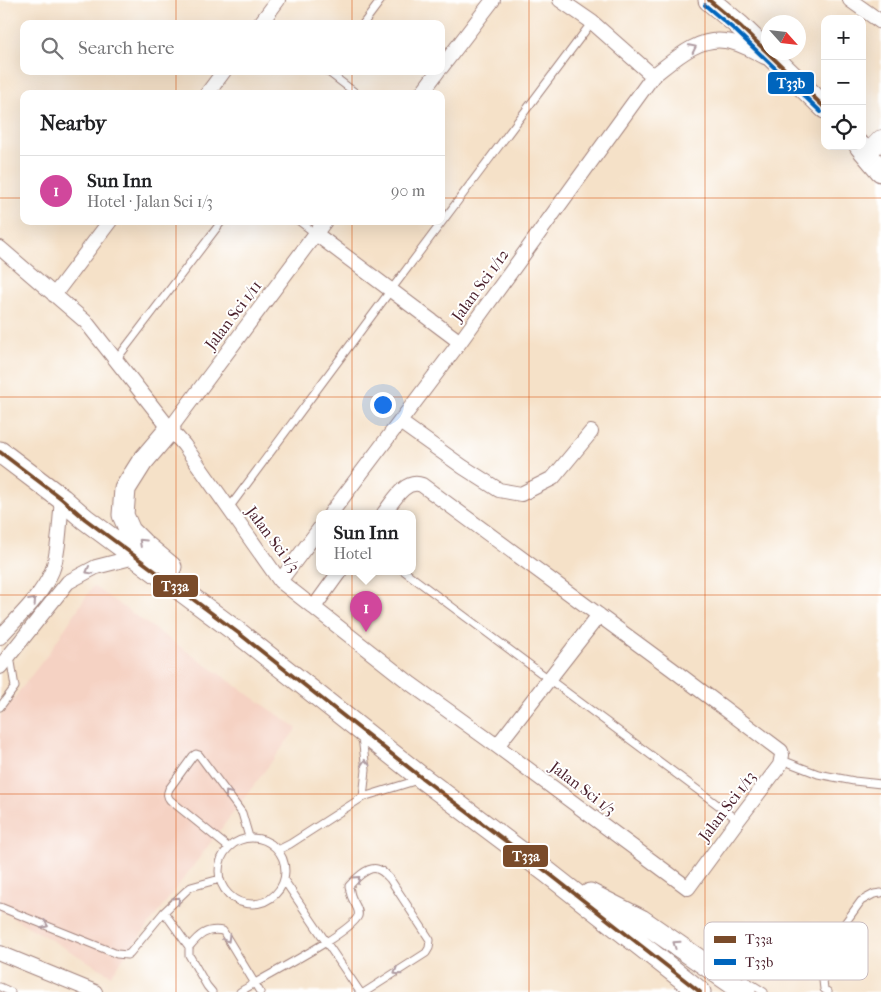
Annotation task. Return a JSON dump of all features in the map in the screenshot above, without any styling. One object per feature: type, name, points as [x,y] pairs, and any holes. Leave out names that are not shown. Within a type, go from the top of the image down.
[{"type":"main road","points":[[710,0],[783,66],[822,105]]},
{"type":"main road","points":[[869,146],[881,171]]},
{"type":"main road","points":[[170,429],[142,462],[125,489],[123,515],[130,531],[202,593],[241,635]]},
{"type":"main road","points":[[0,452],[135,557],[241,635],[360,730],[547,872],[700,992]]},
{"type":"main road","points":[[547,872],[641,920],[704,962]]},
{"type":"street","points":[[265,20],[278,0]]},
{"type":"street","points":[[445,63],[493,0]]},
{"type":"street","points":[[560,0],[592,22],[653,76]]},
{"type":"street","points":[[850,0],[881,22]]},
{"type":"street","name":"Jalan Sci 1/12","points":[[333,510],[460,342],[653,76],[691,48],[716,40],[736,43],[783,66]]},
{"type":"street","points":[[210,90],[221,75]]},
{"type":"street","points":[[424,90],[435,75]]},
{"type":"street","points":[[54,295],[107,225]]},
{"type":"street","name":"Jalan Sci 1/11","points":[[170,429],[322,225]]},
{"type":"street","points":[[316,234],[460,342]]},
{"type":"street","name":"Jalan Sci 1/3","points":[[0,248],[86,322],[184,445],[280,581],[411,684],[688,888]]},
{"type":"street","points":[[400,422],[498,490],[521,494],[553,478],[591,432]]},
{"type":"street","points":[[386,510],[409,485],[413,483],[422,485],[773,744],[781,751],[782,760]]},
{"type":"street","points":[[0,637],[42,590],[53,570],[62,499]]},
{"type":"street","points":[[280,581],[316,533]]},
{"type":"street","points":[[0,667],[68,582],[96,567],[135,557]]},
{"type":"street","points":[[314,607],[337,575]]},
{"type":"street","points":[[497,746],[599,615]]},
{"type":"street","name":"Jalan Sci 1/13","points":[[688,888],[782,760]]},
{"type":"street","points":[[0,953],[95,992]]},
{"type":"lane","points":[[366,20],[380,0]]},
{"type":"lane","points":[[445,218],[592,22]]},
{"type":"lane","points":[[332,75],[351,90]]},
{"type":"lane","points":[[116,360],[219,225]]},
{"type":"lane","points":[[304,225],[316,234]]},
{"type":"lane","points":[[229,508],[440,225]]},
{"type":"lane","points":[[409,575],[738,820]]},
{"type":"lane","points":[[0,707],[14,687],[10,656]]},
{"type":"lane","points":[[360,730],[366,770],[363,797]]},
{"type":"lane","points":[[228,847],[168,797],[169,789],[192,756],[196,754],[199,755],[242,813],[249,837]]},
{"type":"lane","points":[[782,760],[818,774],[881,784]]},
{"type":"lane","points":[[278,850],[363,797],[422,778]]},
{"type":"lane","points":[[249,837],[266,840],[272,844],[278,850],[285,864],[284,880],[276,894],[254,904],[238,901],[226,892],[220,879],[219,869],[223,853],[228,847],[249,837]]},
{"type":"lane","points":[[240,992],[326,942],[352,924],[358,915],[358,911],[351,896],[349,886],[355,878],[372,868],[383,872],[390,879],[430,940],[426,953],[365,992]]},
{"type":"lane","points":[[0,907],[122,956],[130,953],[164,912],[191,887],[220,879]]},
{"type":"lane","points":[[284,880],[360,992]]},
{"type":"lane","points":[[846,922],[861,901],[874,894],[881,893]]},
{"type":"lane","points":[[164,912],[189,947],[189,955],[212,992]]},
{"type":"lane","points":[[189,947],[197,938],[212,929],[223,931],[260,992]]},
{"type":"lane","points":[[700,960],[704,962]]},
{"type":"lane","points":[[742,984],[764,992]]},
{"type":"lane","points":[[0,987],[11,992]]},
{"type":"shaded area","points":[[93,586],[297,728],[111,975],[0,910],[0,716],[48,654]]},
{"type":"transit line","name":"T33a","points":[[709,0],[740,26],[822,105]]},
{"type":"transit line","name":"T33b","points":[[705,5],[736,31],[821,112]]},
{"type":"transit line","name":"T33a","points":[[0,452],[85,519],[241,635],[422,778],[547,872],[700,992]]},
{"type":"place","name":"Sun Inn","points":[[366,632]]}]
